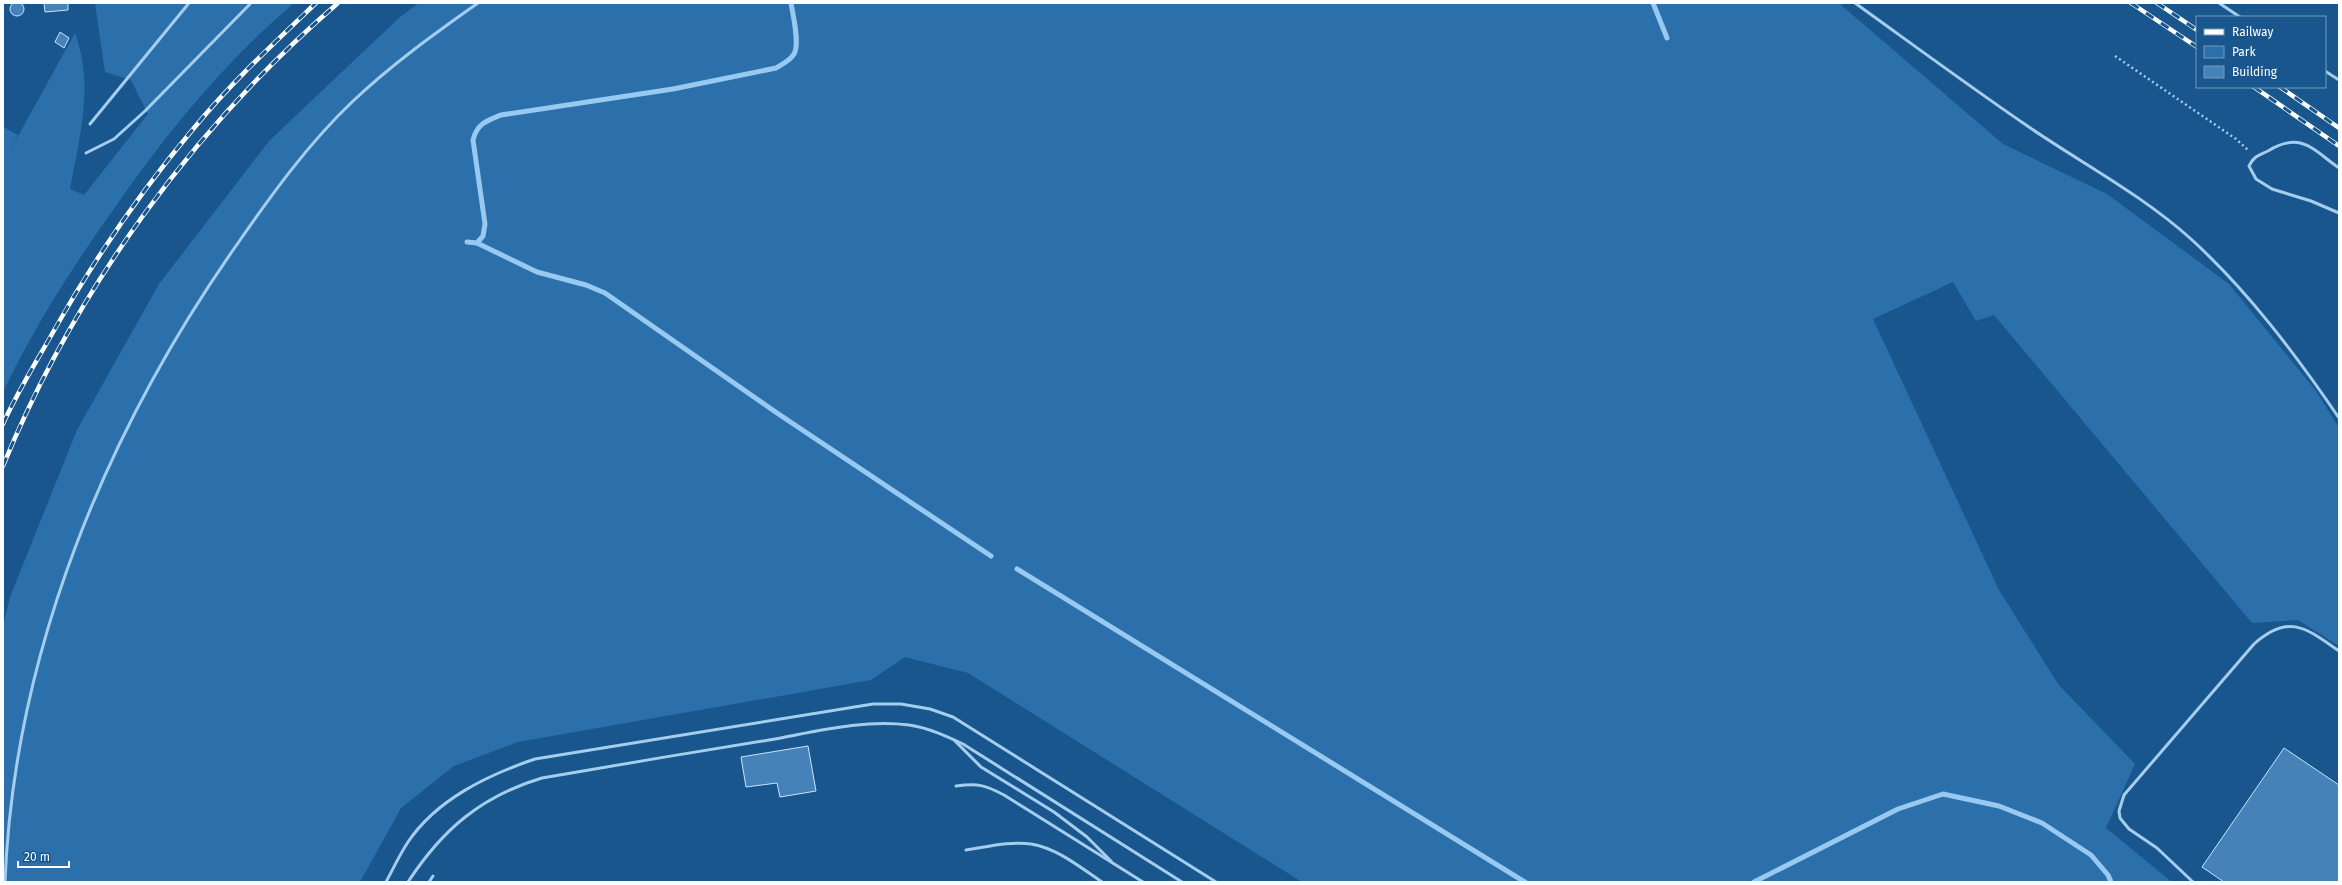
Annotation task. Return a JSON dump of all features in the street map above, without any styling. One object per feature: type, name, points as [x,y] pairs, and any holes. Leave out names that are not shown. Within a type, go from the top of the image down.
[{"type":"lane","points":[[90,124],[189,3]]},
{"type":"lane","points":[[86,153],[114,139],[145,112],[251,3]]},
{"type":"lane","points":[[5,882],[16,772],[29,695],[64,578],[113,458],[152,378],[202,294],[281,182],[351,103],[409,53],[478,3]]},
{"type":"lane","points":[[1855,3],[2027,126],[2162,214],[2192,240],[2250,302],[2305,368],[2339,418]]},
{"type":"lane","points":[[2219,3],[2238,16]]},
{"type":"lane","points":[[2326,72],[2339,80]]},
{"type":"lane","points":[[2339,168],[2306,144],[2288,141],[2254,156],[2249,166],[2256,179],[2272,189],[2311,201],[2339,213]]},
{"type":"lane","points":[[2193,882],[2157,848],[2124,823],[2119,811],[2124,795],[2254,644],[2268,632],[2284,626],[2304,628],[2339,651]]},
{"type":"lane","points":[[386,882],[409,841],[434,813],[466,789],[499,772],[535,759],[843,708],[901,704],[930,709],[953,717],[1216,882]]},
{"type":"lane","points":[[408,882],[433,847],[453,826],[500,794],[542,778],[858,726],[887,724],[910,725],[933,731],[964,744],[1182,882]]},
{"type":"lane","points":[[953,739],[981,767],[1054,812],[1087,837],[1115,865]]},
{"type":"lane","points":[[956,786],[974,783],[984,785],[1004,794],[1143,882]]},
{"type":"lane","points":[[966,850],[1016,843],[1032,844],[1064,857],[1102,882]]},
{"type":"lane","points":[[429,882],[433,876]]},
{"type":"path","points":[[2116,56],[2236,139],[2254,156]]},
{"type":"green space","points":[[95,3],[294,3],[245,48],[200,97],[157,149],[86,248],[56,295],[28,343],[3,392],[3,127],[18,135],[7,156],[75,33],[81,53],[84,72],[84,91],[81,130],[70,189],[84,195],[148,114],[131,80],[105,72]]},
{"type":"green space","points":[[419,3],[1846,3],[1841,5],[2003,144],[2107,194],[2229,284],[2316,391],[2339,428],[2339,646],[2298,620],[2252,623],[1994,315],[1976,321],[1953,282],[1873,319],[1999,590],[2058,684],[2135,764],[2106,828],[2172,882],[1302,882],[968,673],[905,657],[871,680],[518,742],[454,766],[401,808],[360,882],[3,882],[3,627],[10,597],[77,430],[159,284],[269,141],[400,17]]},
{"type":"building","points":[[14,2],[20,2],[24,6],[24,12],[20,16],[14,16],[10,12],[10,6]]},
{"type":"building","points":[[44,3],[68,3],[68,10],[45,12]]},
{"type":"building","points":[[60,32],[69,38],[64,48],[55,42]]},
{"type":"building","points":[[808,746],[816,791],[780,797],[777,783],[746,787],[741,757]]},
{"type":"building","points":[[2284,748],[2339,785],[2339,882],[2224,882],[2202,867]]},
{"type":"waterway","points":[[477,243],[483,236],[485,224],[473,140],[477,130],[483,124],[501,115],[673,89],[776,68],[790,59],[796,49],[796,29],[791,3]]},
{"type":"waterway","points":[[1653,3],[1667,38]]},
{"type":"waterway","points":[[467,242],[477,243],[537,272],[586,285],[605,293],[777,413],[991,556]]},
{"type":"waterway","points":[[1017,569],[1525,882]]},
{"type":"waterway","points":[[1754,882],[1898,809],[1943,794],[1999,806],[2042,823],[2091,855],[2108,875],[2111,882]]},
{"type":"railway","points":[[3,424],[26,379],[84,280],[136,202],[174,152],[208,111],[253,64],[316,3]]},
{"type":"railway","points":[[3,466],[32,401],[65,337],[103,275],[144,215],[188,158],[235,103],[285,51],[338,3]]},
{"type":"railway","points":[[2131,3],[2196,46]]},
{"type":"railway","points":[[2157,3],[2196,29]]},
{"type":"railway","points":[[2255,88],[2339,146]]},
{"type":"railway","points":[[2281,88],[2339,128]]}]
